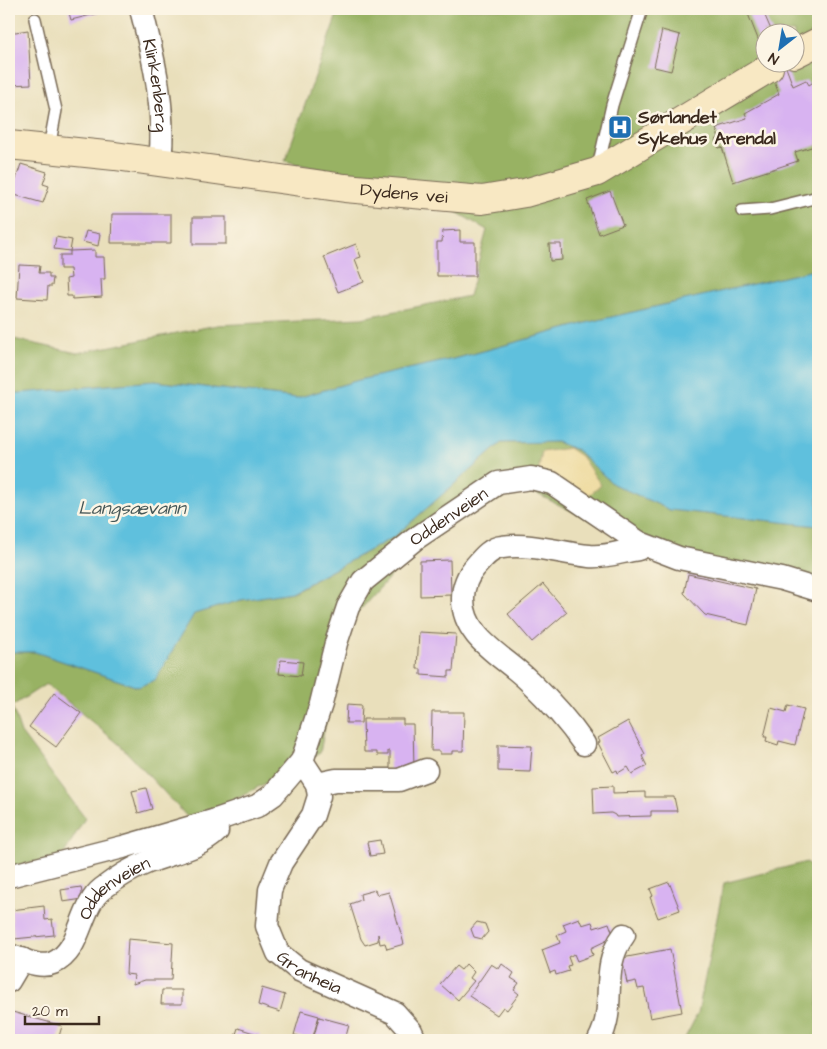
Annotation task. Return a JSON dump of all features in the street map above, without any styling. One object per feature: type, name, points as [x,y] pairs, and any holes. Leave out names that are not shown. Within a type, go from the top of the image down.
[{"type":"street","name":"Klinkenberg","points":[[141,9],[153,56],[164,129],[160,162]]},
{"type":"street","points":[[804,49],[818,42]]},
{"type":"street","name":"Dydens vei","points":[[9,145],[160,162],[354,189],[482,200],[525,193],[597,172],[763,72]]},
{"type":"street","name":"Oddenveien","points":[[9,876],[123,847],[216,820],[257,806],[273,795],[302,762],[321,704],[345,616],[363,581],[415,538],[478,494],[498,483],[531,478],[552,483],[640,543],[679,558],[782,579],[818,590]]},
{"type":"street","points":[[584,744],[568,722],[529,680],[476,634],[466,621],[463,607],[463,590],[472,571],[487,554],[499,547],[530,545],[591,557],[638,549],[640,543]]},
{"type":"street","points":[[302,762],[317,784],[336,780],[399,780],[426,770]]},
{"type":"street","name":"Granheia","points":[[317,784],[319,796],[313,815],[281,864],[270,890],[267,926],[278,953],[299,970],[395,1013],[411,1031],[415,1040]]},
{"type":"street","name":"Oddenveien","points":[[9,981],[15,957],[40,965],[53,963],[67,952],[90,904],[101,889],[146,863],[207,841],[217,832],[216,820]]},
{"type":"street","points":[[599,1040],[606,1021],[610,960],[615,946],[624,935]]},
{"type":"lane","points":[[597,172],[612,105],[642,9]]},
{"type":"lane","points":[[35,19],[56,110],[49,148]]},
{"type":"lane","points":[[742,211],[770,209],[818,197]]},
{"type":"green space","points":[[339,9],[818,9],[818,269],[590,322],[458,358],[359,380],[297,398],[154,381],[9,394],[9,338],[77,353],[217,325],[362,318],[469,296],[487,230],[424,193],[285,161]]},
{"type":"green space","points":[[557,442],[577,450],[613,484],[670,510],[818,526],[818,583],[657,553],[525,488],[432,530],[342,630],[320,753],[193,823],[120,745],[46,684],[12,706],[21,733],[85,818],[61,859],[9,866],[9,652],[35,652],[138,687],[154,680],[194,614],[241,600],[293,592],[394,537],[501,443]]},
{"type":"green space","points":[[807,862],[818,875],[818,1040],[684,1040],[698,1013],[724,883]]},
{"type":"sand","points":[[569,448],[581,456],[601,485],[592,493],[582,497],[538,473],[542,452]]},
{"type":"water","name":"Langsævann","points":[[818,269],[818,526],[670,510],[613,484],[577,450],[557,442],[501,443],[394,537],[292,592],[241,600],[194,614],[155,680],[138,687],[35,652],[9,652],[9,394],[154,381],[297,398],[359,380],[458,358],[590,322]]},
{"type":"building","points":[[68,9],[98,9],[99,13],[71,20]]},
{"type":"building","points":[[746,9],[762,9],[768,22],[754,22],[754,29]]},
{"type":"building","points":[[28,30],[31,84],[9,85],[9,33]]},
{"type":"building","points":[[662,30],[680,35],[671,71],[654,67]]},
{"type":"building","points":[[771,72],[788,72],[793,86],[806,80],[809,85],[818,79],[818,145],[795,152],[798,161],[733,182],[722,147],[719,148],[715,140],[719,138],[716,128],[747,118],[745,113],[779,94]]},
{"type":"building","points":[[21,164],[47,172],[43,184],[49,186],[43,203],[11,194]]},
{"type":"building","points":[[610,191],[623,225],[599,234],[587,200]]},
{"type":"building","points":[[112,214],[171,214],[171,243],[111,243]]},
{"type":"building","points":[[193,217],[226,217],[226,244],[193,244]]},
{"type":"building","points":[[460,230],[460,242],[475,242],[475,276],[437,276],[437,242],[442,242],[443,231]]},
{"type":"building","points":[[86,231],[100,234],[98,246],[83,242]]},
{"type":"building","points":[[56,237],[72,240],[70,251],[54,249]]},
{"type":"building","points":[[356,244],[361,257],[355,259],[364,282],[338,292],[324,257]]},
{"type":"building","points":[[549,244],[561,244],[562,260],[550,261]]},
{"type":"building","points":[[95,250],[95,257],[104,257],[105,279],[101,279],[102,297],[72,299],[72,296],[67,296],[66,279],[71,278],[70,269],[60,269],[60,255],[70,255],[70,251]]},
{"type":"building","points":[[19,265],[40,266],[39,273],[49,273],[49,278],[53,278],[52,286],[48,286],[47,300],[17,298]]},
{"type":"building","points":[[450,560],[451,595],[420,596],[420,561]]},
{"type":"building","points":[[688,574],[756,589],[748,625],[705,615],[684,593]]},
{"type":"building","points":[[543,584],[567,612],[532,642],[508,614]]},
{"type":"building","points":[[419,632],[456,634],[453,671],[449,671],[449,677],[421,675],[421,669],[417,669]]},
{"type":"building","points":[[281,660],[303,662],[301,676],[279,674]]},
{"type":"building","points":[[54,693],[81,713],[56,747],[29,727]]},
{"type":"building","points":[[347,704],[362,705],[361,723],[346,723]]},
{"type":"building","points":[[788,705],[804,709],[795,745],[779,741],[778,745],[766,741],[767,737],[764,737],[771,708],[786,712]]},
{"type":"building","points":[[432,712],[464,712],[463,751],[452,751],[452,754],[440,754],[440,751],[431,751]]},
{"type":"building","points":[[363,719],[403,719],[403,724],[413,724],[414,769],[390,772],[390,751],[388,751],[388,755],[377,755],[377,752],[364,752]]},
{"type":"building","points":[[628,721],[645,754],[642,756],[647,766],[632,774],[628,767],[618,773],[617,770],[613,772],[598,743],[600,742],[598,738]]},
{"type":"building","points":[[498,745],[532,746],[530,772],[498,771]]},
{"type":"building","points":[[613,786],[613,793],[645,792],[645,797],[674,797],[677,811],[651,811],[651,816],[616,817],[611,813],[594,814],[593,787]]},
{"type":"building","points":[[146,788],[152,809],[138,813],[132,791]]},
{"type":"building","points":[[380,840],[383,854],[370,856],[367,842]]},
{"type":"building","points":[[669,882],[680,910],[658,918],[650,897],[653,896],[650,889]]},
{"type":"building","points":[[81,887],[83,899],[63,902],[61,890]]},
{"type":"building","points":[[375,890],[377,895],[389,892],[404,944],[387,949],[385,943],[380,944],[378,934],[378,941],[365,945],[361,939],[350,904],[361,900],[360,894]]},
{"type":"building","points":[[44,906],[45,920],[52,919],[54,935],[14,939],[11,910]]},
{"type":"building","points":[[579,918],[582,925],[592,922],[594,928],[609,923],[614,937],[591,948],[593,955],[577,961],[574,954],[568,957],[571,965],[567,966],[569,971],[556,975],[555,971],[550,973],[542,950],[560,943],[557,935],[566,931],[563,924]]},
{"type":"building","points":[[477,922],[485,924],[488,932],[482,939],[474,937],[471,929]]},
{"type":"building","points":[[128,939],[173,943],[171,980],[145,980],[133,984],[134,975],[126,974]]},
{"type":"building","points":[[670,949],[682,1012],[650,1018],[644,988],[638,989],[636,981],[627,983],[622,958]]},
{"type":"building","points":[[466,964],[474,972],[470,978],[474,981],[458,1000],[440,984],[456,966],[461,970]]},
{"type":"building","points":[[491,964],[499,969],[502,964],[514,973],[511,978],[519,983],[514,990],[519,994],[507,1010],[503,1007],[497,1015],[469,996]]},
{"type":"building","points":[[262,988],[285,995],[280,1012],[258,1005]]},
{"type":"building","points":[[162,990],[182,990],[182,1004],[161,1004]]},
{"type":"building","points":[[9,1011],[62,1026],[58,1040],[9,1040]]},
{"type":"building","points":[[301,1011],[319,1016],[312,1040],[294,1035]]},
{"type":"building","points":[[319,1017],[349,1025],[345,1040],[313,1040]]},
{"type":"building","points":[[238,1028],[260,1035],[258,1040],[234,1040]]},
{"type":"place","name":"Sørlandet Sykehus Arendal","points":[[620,127]]}]
